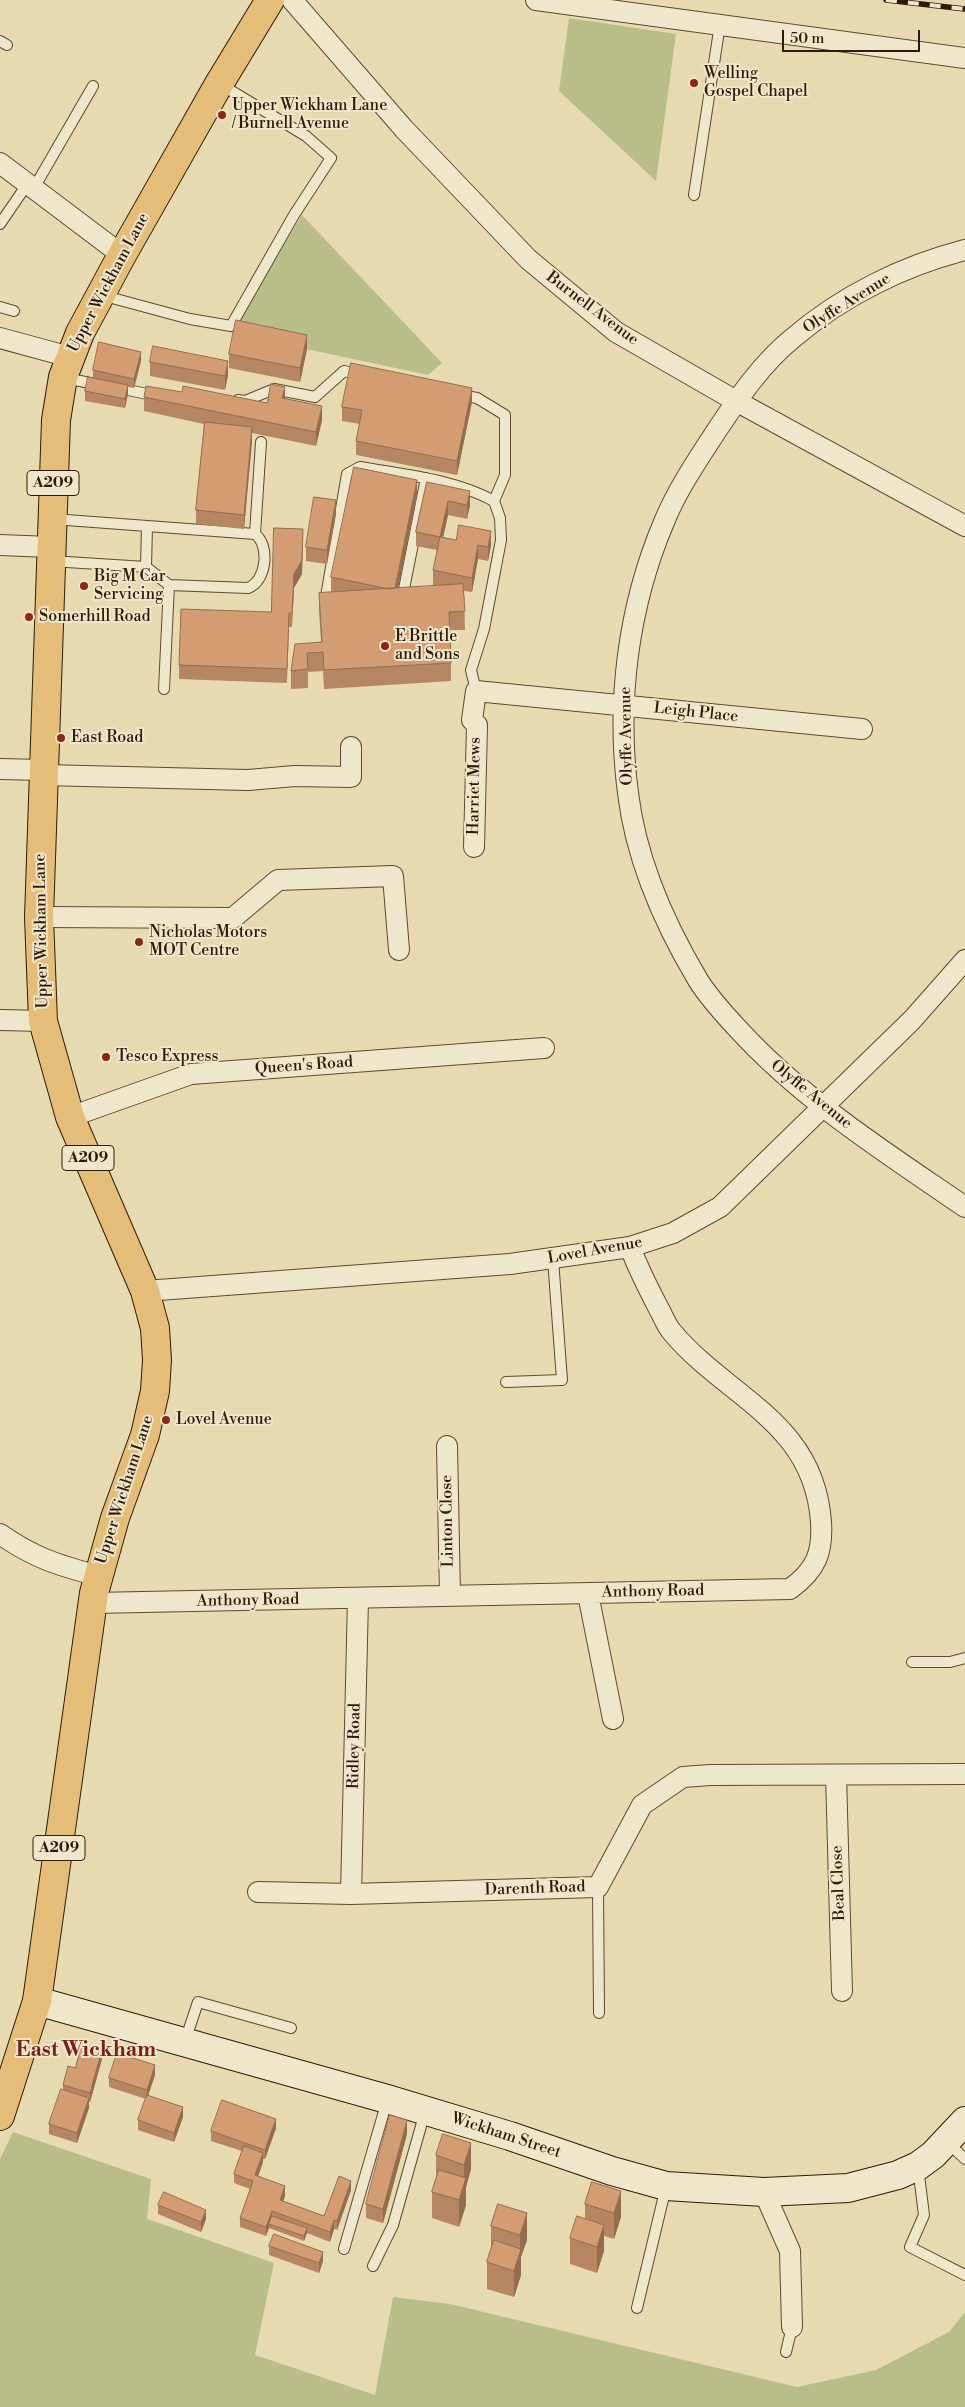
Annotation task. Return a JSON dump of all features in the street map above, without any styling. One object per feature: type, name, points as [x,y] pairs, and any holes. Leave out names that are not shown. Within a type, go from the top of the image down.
[{"type":"main road","name":"Upper Wickham Lane","points":[[0,2116],[37,2001],[98,1576],[115,1518],[145,1435],[155,1391],[157,1360],[155,1328],[145,1292],[70,1117],[43,1021],[39,917],[56,420],[66,367],[100,295],[219,84],[270,0]]},
{"type":"street","name":"Burnell Avenue","points":[[292,0],[404,129],[528,259],[616,332],[736,401],[965,526]]},
{"type":"street","points":[[536,0],[965,58]]},
{"type":"street","points":[[0,163],[122,255]]},
{"type":"street","name":"Olyffe Avenue","points":[[965,250],[888,276],[827,312],[791,339],[736,401],[702,453],[665,519],[647,567],[631,633],[623,706],[624,752],[628,796],[637,839],[653,891],[676,941],[700,984],[766,1059],[822,1108],[965,1207]]},
{"type":"street","points":[[0,338],[66,367]]},
{"type":"street","points":[[0,545],[50,554]]},
{"type":"street","name":"Leigh Place","points":[[476,691],[862,729]]},
{"type":"street","name":"Harriet Mews","points":[[474,847],[477,725],[472,720],[476,691]]},
{"type":"street","points":[[0,769],[43,773],[248,780],[295,776],[351,777],[352,747]]},
{"type":"street","points":[[39,917],[233,918],[278,880],[393,876],[399,950]]},
{"type":"street","name":"Lovel Avenue","points":[[145,1292],[553,1259],[630,1247],[673,1233],[720,1208],[912,1020],[965,960]]},
{"type":"street","points":[[0,1020],[43,1021]]},
{"type":"street","name":"Queen's Road","points":[[70,1117],[191,1074],[544,1048]]},
{"type":"street","name":"Anthony Road","points":[[93,1603],[790,1589],[804,1579],[816,1562],[822,1542],[820,1511],[813,1483],[799,1452],[783,1430],[745,1396],[707,1367],[670,1331],[639,1272],[630,1247]]},
{"type":"street","name":"Linton Close","points":[[447,1446],[450,1596]]},
{"type":"street","points":[[0,1534],[34,1556],[52,1564],[98,1576]]},
{"type":"street","points":[[588,1594],[613,1719]]},
{"type":"street","name":"Ridley Road","points":[[351,1894],[358,1599]]},
{"type":"street","name":"Darenth Road","points":[[258,1892],[351,1894],[598,1887],[642,1805],[683,1777],[710,1775],[965,1774]]},
{"type":"street","name":"Beal Close","points":[[836,1775],[842,1991]]},
{"type":"street","name":"Wickham Street","points":[[37,2001],[387,2099],[510,2136],[612,2171],[666,2186],[764,2192],[848,2188],[898,2175],[956,2150],[965,2122]]},
{"type":"street","points":[[764,2192],[790,2251],[792,2327]]},
{"type":"lane","points":[[694,195],[720,24]]},
{"type":"lane","points":[[100,295],[190,319],[231,326],[294,215],[331,158],[306,136],[219,84]]},
{"type":"lane","points":[[0,224],[31,186],[93,86]]},
{"type":"lane","points":[[0,307],[14,311]]},
{"type":"lane","points":[[66,367],[147,394],[171,393]]},
{"type":"lane","points":[[226,399],[245,401],[274,389],[315,397],[344,371],[373,377]]},
{"type":"lane","points":[[449,392],[477,398],[504,415],[506,475],[494,501]]},
{"type":"lane","points":[[255,534],[261,442]]},
{"type":"lane","points":[[325,602],[347,474],[360,467],[426,478],[475,491],[494,501],[500,518],[501,540],[484,629],[471,670],[476,691]]},
{"type":"lane","points":[[403,594],[426,478]]},
{"type":"lane","points":[[50,554],[146,567],[169,584],[248,588],[255,585],[263,571],[261,538],[255,534],[52,519]]},
{"type":"lane","points":[[146,567],[147,526]]},
{"type":"lane","points":[[164,689],[169,584]]},
{"type":"lane","points":[[506,1382],[562,1380],[553,1259]]},
{"type":"lane","points":[[912,1662],[950,1662],[965,1658]]},
{"type":"lane","points":[[598,1887],[599,2013]]},
{"type":"lane","points":[[185,2042],[198,2002],[291,2028]]},
{"type":"lane","points":[[344,2249],[387,2099]]},
{"type":"lane","points":[[373,2266],[392,2225],[425,2111]]},
{"type":"lane","points":[[918,2166],[924,2215],[910,2247],[965,2275]]},
{"type":"lane","points":[[637,2308],[666,2186]]},
{"type":"lane","points":[[786,2352],[792,2327]]},
{"type":"green space","points":[[569,18],[676,34],[656,181],[559,91]]},
{"type":"green space","points":[[302,215],[442,363],[428,375],[231,333]]},
{"type":"green space","points":[[13,2132],[151,2179],[147,2219],[274,2263],[255,2355],[375,2395],[393,2297],[450,2304],[797,2387],[876,2370],[949,2332],[965,2312],[965,2407],[0,2407],[0,2159]]},
{"type":"building","points":[[236,320],[307,335],[300,368],[229,354]]},
{"type":"building","points":[[99,342],[141,352],[134,379],[93,370]]},
{"type":"building","points":[[153,346],[228,361],[225,376],[150,362]]},
{"type":"building","points":[[351,363],[472,388],[457,461],[356,441],[362,410],[342,407]]},
{"type":"building","points":[[88,377],[128,385],[125,399],[85,391]]},
{"type":"building","points":[[271,384],[285,387],[282,398],[322,406],[316,432],[144,397],[146,386],[182,392],[183,386],[267,403]]},
{"type":"building","points":[[205,422],[252,427],[244,515],[196,510]]},
{"type":"building","points":[[354,467],[417,480],[395,588],[389,589],[331,577]]},
{"type":"building","points":[[427,482],[470,491],[467,505],[448,501],[440,537],[416,532]]},
{"type":"building","points":[[314,497],[336,500],[327,550],[306,547]]},
{"type":"building","points":[[459,525],[491,531],[488,547],[478,545],[472,578],[433,570],[440,537],[456,540]]},
{"type":"building","points":[[274,528],[303,529],[302,560],[294,574],[292,613],[289,613],[287,669],[179,665],[181,609],[271,612]]},
{"type":"building","name":"E Brittle and Sons","points":[[463,584],[465,611],[449,612],[451,663],[324,670],[323,652],[307,653],[308,669],[291,671],[295,644],[322,642],[319,593]]},
{"type":"building","points":[[82,2044],[102,2050],[90,2093],[63,2085],[68,2066],[75,2068]]},
{"type":"building","points":[[117,2053],[155,2065],[147,2090],[109,2078]]},
{"type":"building","points":[[61,2089],[89,2098],[77,2133],[49,2124]]},
{"type":"building","points":[[147,2095],[183,2107],[174,2133],[138,2120]]},
{"type":"building","points":[[222,2100],[276,2119],[265,2150],[211,2131]]},
{"type":"building","points":[[390,2115],[407,2120],[383,2209],[366,2204]]},
{"type":"building","points":[[443,2134],[471,2143],[464,2165],[436,2155]]},
{"type":"building","points":[[244,2146],[263,2153],[255,2175],[285,2186],[280,2200],[324,2216],[339,2176],[351,2181],[337,2221],[334,2220],[330,2232],[272,2211],[266,2227],[240,2218],[253,2181],[234,2174]]},
{"type":"building","points":[[439,2170],[466,2178],[459,2200],[432,2192]]},
{"type":"building","points":[[592,2182],[621,2191],[614,2213],[585,2204]]},
{"type":"building","points":[[164,2192],[206,2210],[201,2222],[158,2205]]},
{"type":"building","points":[[498,2204],[527,2213],[520,2235],[491,2226]]},
{"type":"building","points":[[272,2216],[307,2228],[304,2236],[269,2224]]},
{"type":"building","points":[[577,2216],[604,2225],[597,2247],[570,2238]]},
{"type":"building","points":[[274,2234],[323,2252],[319,2263],[269,2246]]},
{"type":"building","points":[[494,2240],[521,2249],[514,2271],[487,2262]]},
{"type":"railway","points":[[886,0],[965,9]]},
{"type":"place","name":"Welling Gospel Chapel","points":[[694,83]]},
{"type":"place","name":"Upper Wickham Lane / Burnell Avenue","points":[[222,115]]},
{"type":"place","name":"Big M Car Servicing","points":[[84,586]]},
{"type":"place","name":"Somerhill Road","points":[[29,617]]},
{"type":"place","name":"E Brittle and Sons","points":[[385,646]]},
{"type":"place","name":"East Road","points":[[61,738]]},
{"type":"place","name":"Nicholas Motors MOT Centre","points":[[139,942]]},
{"type":"place","name":"Tesco Express","points":[[106,1057]]},
{"type":"place","name":"Lovel Avenue","points":[[166,1420]]},
{"type":"district","name":"East Wickham","points":[[86,2051]]}]
